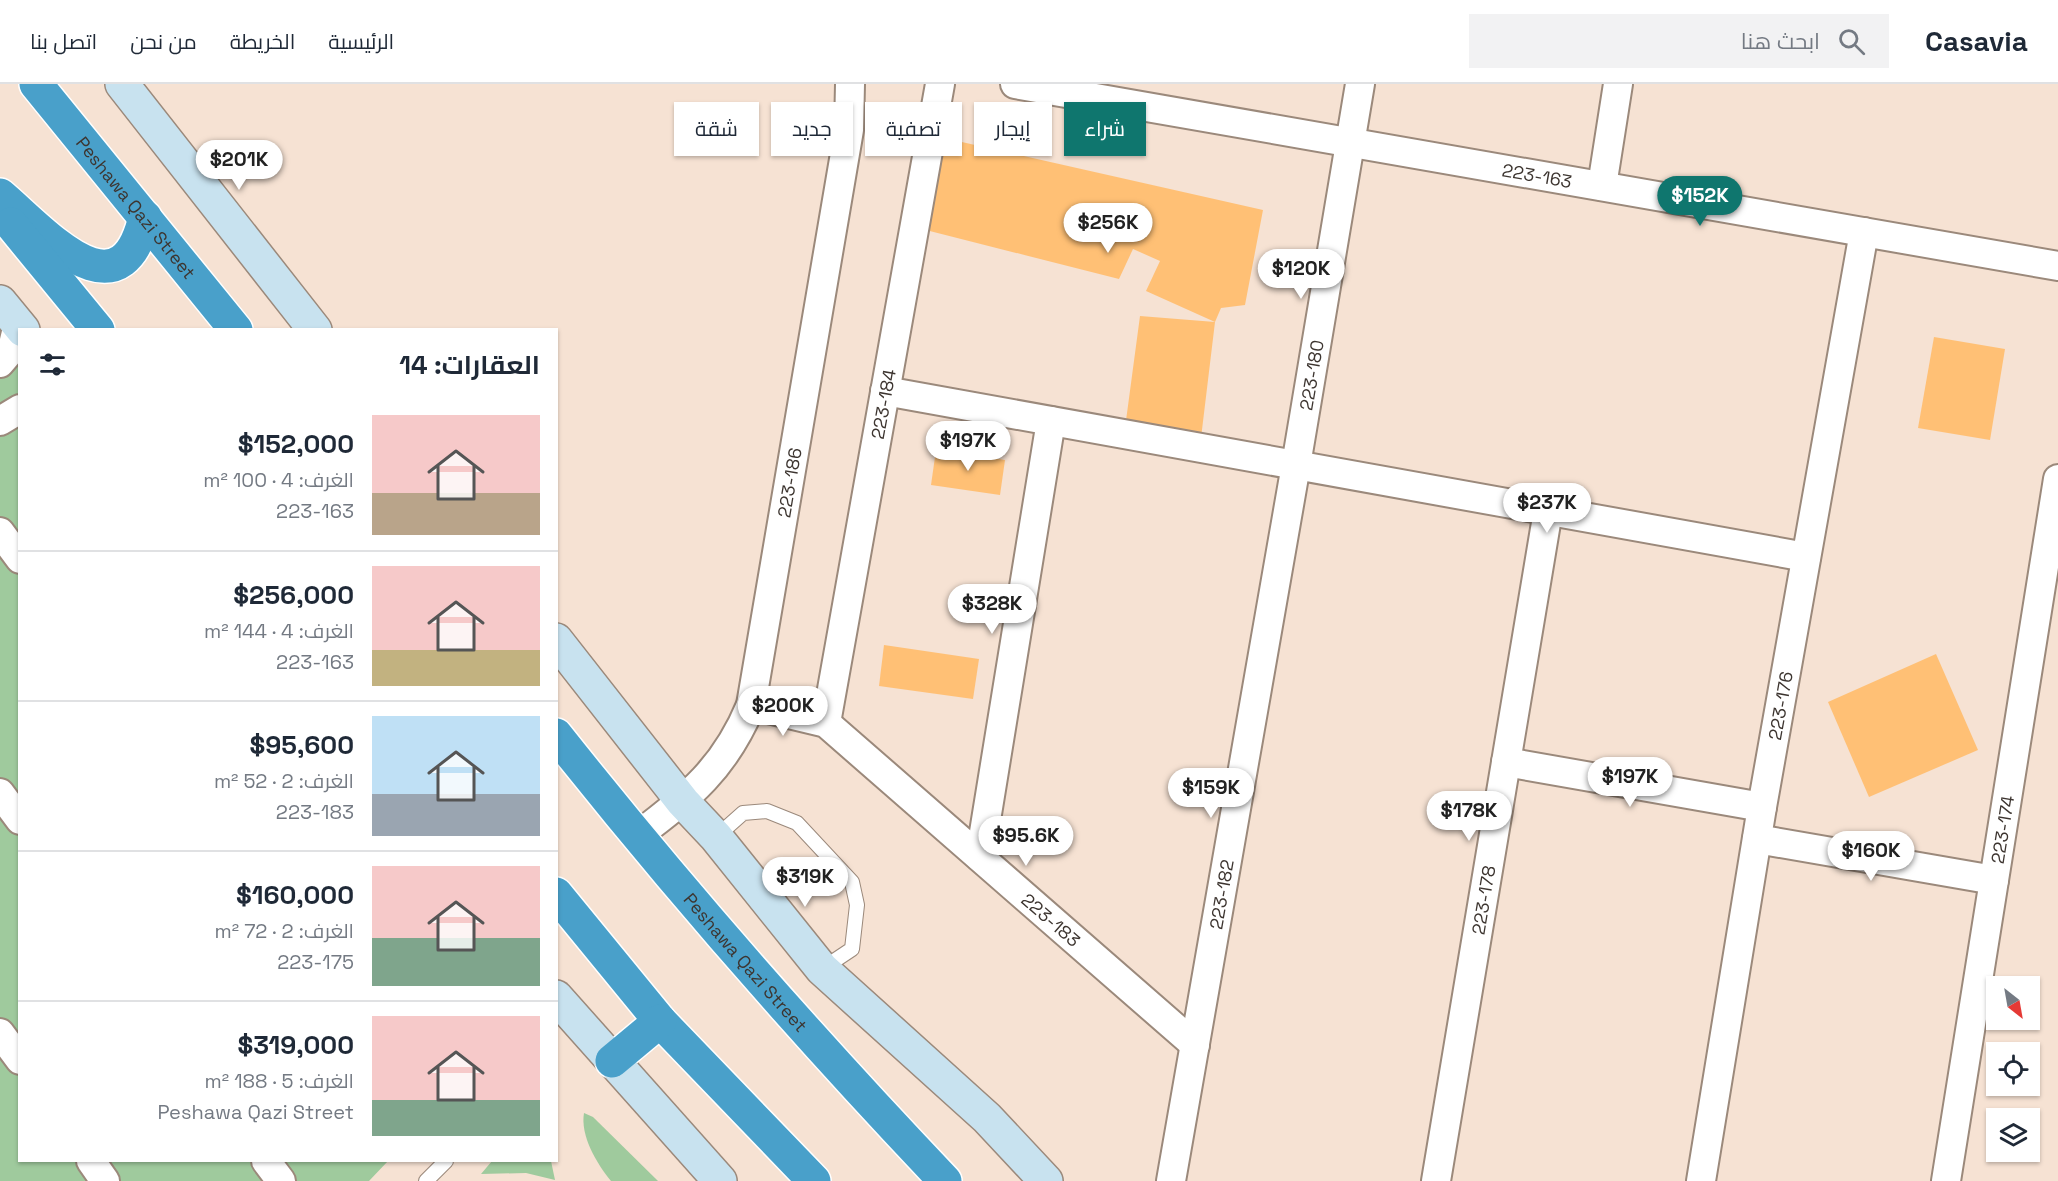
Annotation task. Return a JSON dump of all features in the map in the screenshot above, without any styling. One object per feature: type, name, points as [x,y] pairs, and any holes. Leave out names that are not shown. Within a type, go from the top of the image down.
[{"type":"highway","name":"Peshawa Qazi Street","points":[[36,84],[234,328]]},
{"type":"highway","points":[[0,195],[74,258],[99,268],[115,266],[130,254],[140,236],[145,217]]},
{"type":"highway","points":[[0,211],[96,328]]},
{"type":"highway","name":"Peshawa Qazi Street","points":[[558,737],[637,836],[846,1077],[945,1181]]},
{"type":"highway","points":[[558,897],[660,1021],[814,1181]]},
{"type":"highway","points":[[612,1061],[660,1021]]},
{"type":"street","points":[[123,84],[313,328]]},
{"type":"street","name":"223-186","points":[[637,836],[683,802],[725,756],[751,705],[849,130],[850,84]]},
{"type":"street","name":"223-184","points":[[826,723],[940,84]]},
{"type":"street","name":"223-163","points":[[1016,84],[1096,91],[1351,142],[2058,266]]},
{"type":"street","name":"223-180","points":[[1296,465],[1360,84]]},
{"type":"street","points":[[1602,186],[1618,84]]},
{"type":"street","name":"223-176","points":[[1701,1181],[1762,807],[1864,232]]},
{"type":"street","points":[[0,363],[12,349],[14,319]]},
{"type":"street","points":[[885,390],[1806,558]]},
{"type":"street","points":[[0,421],[18,410]]},
{"type":"street","points":[[980,858],[1051,421]]},
{"type":"street","name":"223-182","points":[[1171,1181],[1296,465]]},
{"type":"street","name":"223-174","points":[[1946,1181],[1994,880],[2052,554],[2058,479]]},
{"type":"street","name":"223-178","points":[[1436,1181],[1548,511]]},
{"type":"street","points":[[0,532],[18,556]]},
{"type":"street","points":[[558,643],[683,802],[716,837],[822,969],[987,1118],[1046,1181]]},
{"type":"street","points":[[751,705],[826,723]]},
{"type":"street","name":"223-183","points":[[826,723],[1195,1045]]},
{"type":"street","points":[[1506,762],[1762,807]]},
{"type":"street","points":[[0,793],[18,817]]},
{"type":"street","points":[[1757,839],[1994,880]]},
{"type":"street","points":[[558,1002],[720,1181]]},
{"type":"street","points":[[0,1033],[18,1057]]},
{"type":"street","points":[[92,1162],[105,1181]]},
{"type":"street","points":[[267,1162],[280,1181]]},
{"type":"lane","points":[[716,837],[742,813],[767,811],[797,823],[852,882],[857,905],[852,949],[822,969]]},
{"type":"lane","points":[[426,1181],[445,1162]]},
{"type":"green space","points":[[0,337],[18,359],[18,1162],[387,1162],[369,1181],[0,1181]]},
{"type":"green space","points":[[584,1113],[593,1117],[658,1181],[611,1181],[595,1158],[587,1140],[583,1122]]},
{"type":"green space","points":[[491,1162],[551,1162],[555,1180],[526,1173],[481,1174]]},
{"type":"building","points":[[962,142],[974,145],[974,156],[1024,156],[1263,210],[1245,305],[1221,308],[1215,322],[1146,291],[1160,261],[1133,249],[1119,279],[914,227],[927,156],[962,156]]},
{"type":"building","points":[[1140,316],[1215,322],[1201,438],[1125,428]]},
{"type":"building","points":[[1934,337],[2005,349],[1990,440],[1918,428]]},
{"type":"building","points":[[936,450],[1005,460],[1000,495],[931,485]]},
{"type":"building","points":[[884,645],[979,659],[973,699],[879,686]]},
{"type":"building","points":[[1936,654],[1978,750],[1869,797],[1828,702]]}]
